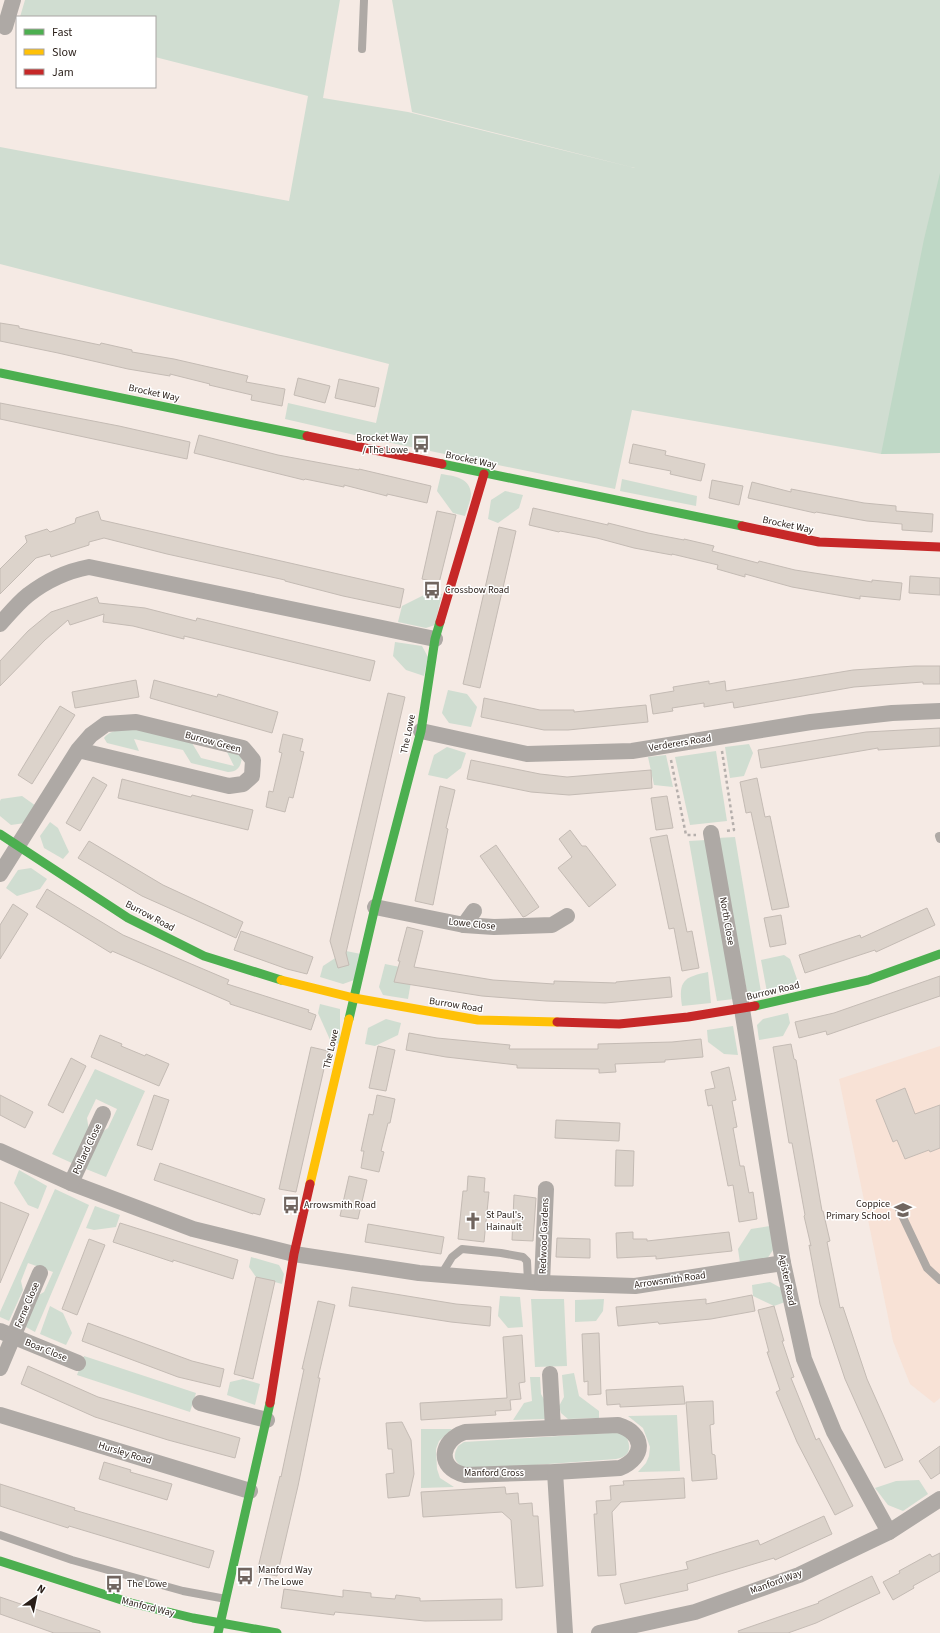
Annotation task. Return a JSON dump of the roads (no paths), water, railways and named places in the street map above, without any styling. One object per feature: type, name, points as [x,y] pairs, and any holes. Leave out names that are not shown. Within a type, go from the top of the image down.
[{"type":"street","points":[[5,27],[12,0]]},
{"type":"street","name":"Brocket Way","points":[[0,372],[484,474],[819,542],[940,547]]},
{"type":"street","name":"The Lowe","points":[[219,1628],[267,1420],[294,1254],[375,907],[421,731],[435,639],[484,474]]},
{"type":"street","points":[[0,624],[28,595],[65,574],[76,569],[89,567],[435,639]]},
{"type":"street","name":"Verderers Road","points":[[421,731],[527,754],[632,751],[811,722],[892,712],[940,711]]},
{"type":"street","name":"Burrow Green","points":[[0,874],[78,750],[91,734],[106,724],[136,722],[243,748],[253,760],[252,776],[243,784],[230,786],[78,750]]},
{"type":"street","name":"North Close","points":[[711,833],[742,1009]]},
{"type":"street","name":"Burrow Road","points":[[0,834],[128,918],[204,956],[284,981],[354,998],[478,1020],[612,1024],[688,1017],[742,1009],[868,980],[940,954]]},
{"type":"street","name":"Lowe Close","points":[[375,907],[464,925],[494,927],[552,925],[567,916]]},
{"type":"street","points":[[464,925],[474,911]]},
{"type":"street","name":"Agister Road","points":[[742,1009],[783,1263],[804,1359],[834,1432],[889,1532]]},
{"type":"street","name":"Pollard Close","points":[[71,1183],[103,1114]]},
{"type":"street","name":"Arrowsmith Road","points":[[0,1151],[71,1183],[193,1229],[294,1254],[419,1273],[535,1283],[635,1286],[783,1263]]},
{"type":"street","name":"Redwood Gardens","points":[[535,1283],[546,1189]]},
{"type":"street","name":"Ferne Close","points":[[0,1368],[7,1334],[40,1273]]},
{"type":"street","name":"Boar Close","points":[[7,1334],[78,1363]]},
{"type":"street","points":[[550,1374],[553,1428]]},
{"type":"street","points":[[200,1403],[267,1420]]},
{"type":"street","name":"Hursley Road","points":[[0,1415],[250,1491]]},
{"type":"street","name":"Manford Cross","points":[[618,1425],[626,1427],[632,1432],[637,1438],[640,1446],[634,1459],[620,1468],[555,1472],[458,1473],[448,1465],[444,1455],[453,1438],[465,1432],[618,1425]]},
{"type":"street","points":[[555,1472],[565,1633]]},
{"type":"street","name":"Manford Way","points":[[599,1633],[695,1612],[799,1575],[889,1532],[940,1499]]},
{"type":"street","name":"Manford Way","points":[[0,1561],[110,1597],[219,1628],[277,1633]]},
{"type":"lane","points":[[362,49],[364,0]]},
{"type":"lane","points":[[898,1209],[927,1268],[940,1280]]},
{"type":"lane","points":[[441,1275],[452,1257],[462,1249],[501,1252],[523,1257],[535,1283]]},
{"type":"lane","points":[[0,1534],[72,1560],[184,1591],[226,1599]]},
{"type":"place","name":"Brocket Way / The Lowe","points":[[421,444]]},
{"type":"place","name":"Crossbow Road","points":[[432,590]]},
{"type":"place","name":"Arrowsmith Road","points":[[291,1205]]},
{"type":"place","name":"Coppice Primary School","points":[[903,1210]]},
{"type":"place","name":"St Paul's, Hainault","points":[[473,1221]]},
{"type":"place","name":"Manford Way / The Lowe","points":[[245,1576]]},
{"type":"place","name":"The Lowe","points":[[114,1584]]}]
